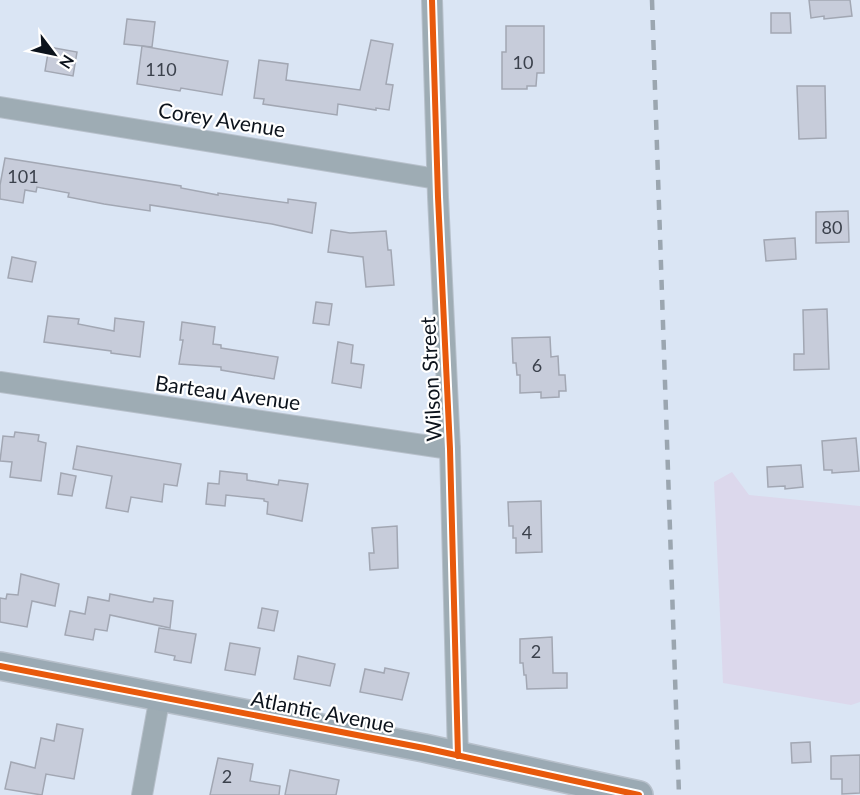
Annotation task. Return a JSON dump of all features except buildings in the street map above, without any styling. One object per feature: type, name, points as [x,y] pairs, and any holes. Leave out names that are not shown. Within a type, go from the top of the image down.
[{"type":"street","name":"Wilson Street","points":[[432,0],[437,179],[450,449],[458,756]]},
{"type":"street","name":"Corey Avenue","points":[[0,107],[437,179]]},
{"type":"street","name":"Barteau Avenue","points":[[0,382],[450,449]]},
{"type":"street","name":"Atlantic Avenue","points":[[0,666],[458,756],[639,795]]},
{"type":"street","points":[[142,795],[160,696]]},
{"type":"shaded area","points":[[732,472],[749,495],[860,506],[860,702],[851,705],[723,683],[714,482]]},
{"type":"railway","points":[[652,0],[679,795]]},
{"type":"cycle path","points":[[432,0],[438,197],[450,449],[458,756]]},
{"type":"cycle path","points":[[0,666],[424,748],[639,795]]}]
